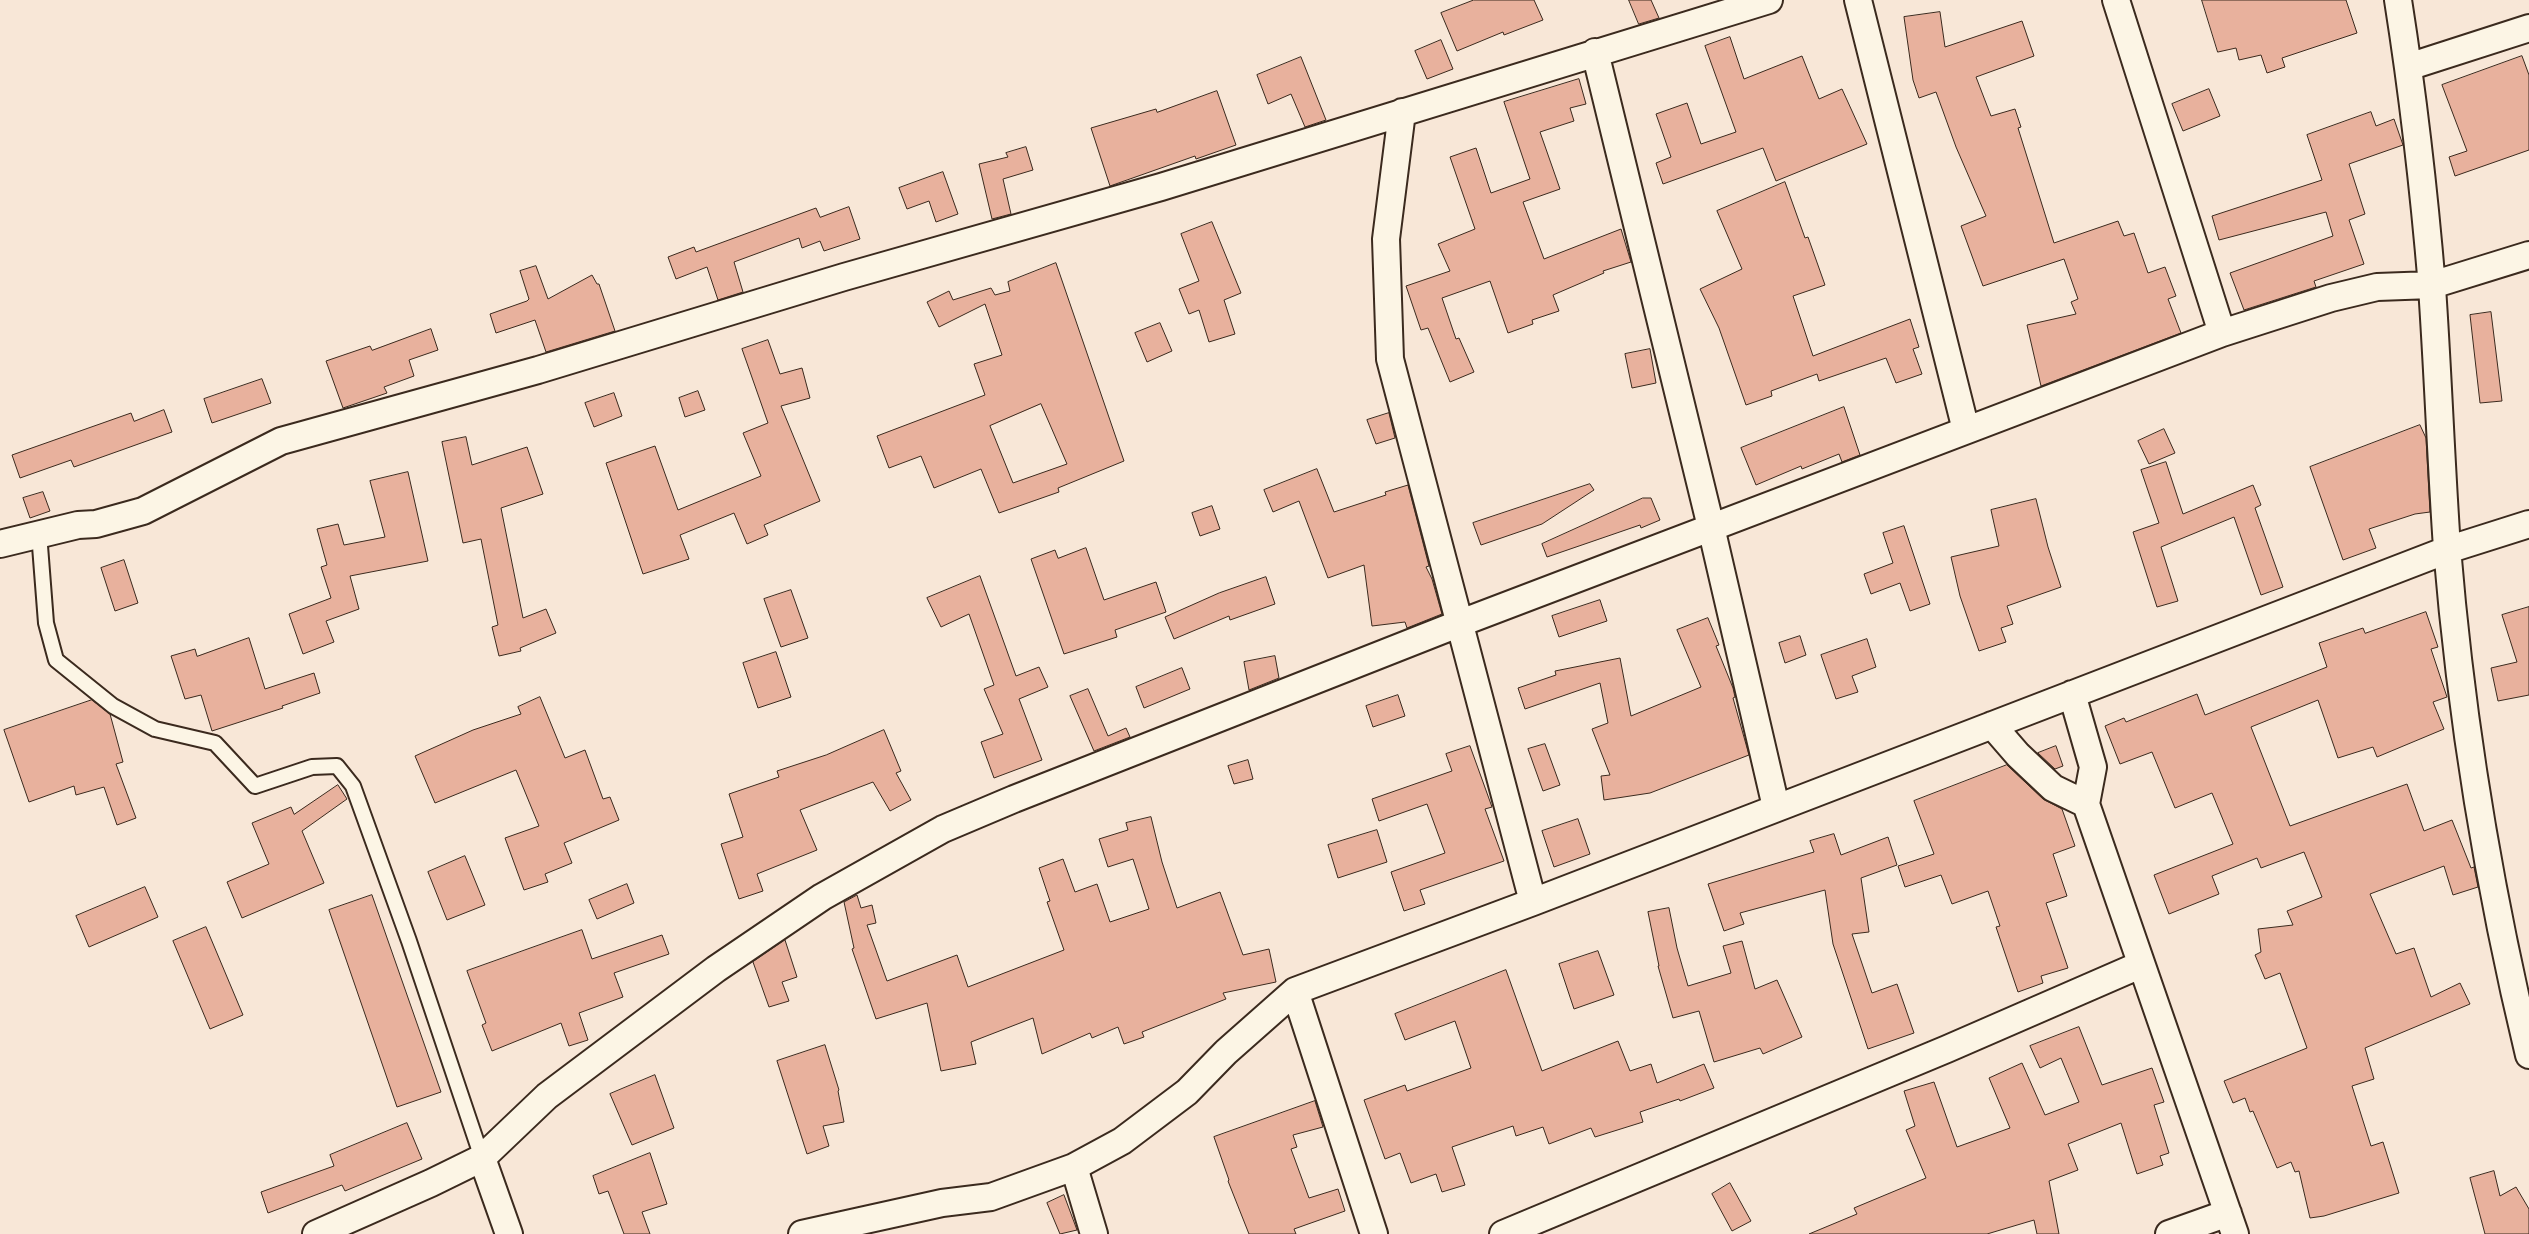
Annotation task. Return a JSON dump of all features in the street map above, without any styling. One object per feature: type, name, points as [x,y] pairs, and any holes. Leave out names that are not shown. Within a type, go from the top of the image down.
[{"type":"street","points":[[0,544],[78,525],[96,524],[143,511],[281,442],[538,370],[844,278],[1161,187],[1769,0]]},
{"type":"street","points":[[1858,0],[1966,430]]},
{"type":"street","points":[[2116,0],[2222,333]]},
{"type":"street","points":[[2398,0],[2408,66],[2432,285],[2448,550],[2467,736],[2490,871],[2529,1055]]},
{"type":"street","points":[[2408,66],[2529,28]]},
{"type":"street","points":[[1595,52],[1711,527],[1776,806]]},
{"type":"street","points":[[1402,112],[1386,239],[1390,359],[1458,624],[1534,902]]},
{"type":"street","points":[[316,1234],[432,1183],[482,1158],[547,1096],[716,969],[822,897],[943,829],[1033,791],[1458,624],[2222,333],[2332,298],[2377,287],[2432,285],[2529,255]]},
{"type":"street","points":[[802,1234],[942,1203],[991,1197],[1074,1167],[1122,1141],[1187,1092],[1226,1052],[1295,990],[1534,902],[1776,806],[1992,726],[2448,550],[2529,524]]},
{"type":"street","points":[[2072,694],[2093,768],[2086,804],[2140,965],[2231,1223],[2170,1234]]},
{"type":"street","points":[[1992,726],[2018,755],[2053,788],[2086,804]]},
{"type":"street","points":[[1503,1234],[1947,1049],[2140,965]]},
{"type":"street","points":[[1295,990],[1374,1234]]},
{"type":"street","points":[[482,1158],[510,1234]]},
{"type":"street","points":[[1074,1167],[1094,1234]]},
{"type":"lane","points":[[40,533],[46,623],[56,660],[113,706],[155,729],[215,743],[255,786],[312,767],[337,766],[353,786],[409,941],[482,1158]]},
{"type":"building","points":[[1474,0],[1534,0],[1543,20],[1504,35],[1503,32],[1457,51],[1441,13]]},
{"type":"building","points":[[1629,0],[1651,0],[1659,18],[1639,24]]},
{"type":"building","points":[[2202,0],[2346,0],[2357,33],[2282,58],[2285,67],[2267,73],[2261,55],[2239,60],[2236,48],[2218,52]]},
{"type":"building","points":[[1940,12],[1945,47],[2022,21],[2034,56],[1976,77],[1991,116],[2015,109],[2021,127],[2018,128],[2054,243],[2118,221],[2124,236],[2134,233],[2148,273],[2165,267],[2176,296],[2168,299],[2181,333],[2041,386],[2027,325],[2076,314],[2071,302],[2078,299],[2064,259],[1983,286],[1961,226],[1986,216],[1956,147],[1936,92],[1919,98],[1913,80],[1904,17]]},
{"type":"building","points":[[1730,37],[1744,79],[1802,56],[1819,99],[1842,89],[1867,144],[1776,181],[1763,148],[1663,184],[1656,163],[1671,157],[1656,114],[1687,103],[1701,144],[1736,132],[1705,46]]},
{"type":"building","points":[[1441,40],[1453,69],[1427,79],[1415,51]]},
{"type":"building","points":[[2522,56],[2529,75],[2529,150],[2455,176],[2449,157],[2467,151],[2442,85]]},
{"type":"building","points":[[1301,57],[1326,120],[1305,127],[1291,94],[1268,104],[1257,75]]},
{"type":"building","points":[[1579,79],[1586,104],[1570,108],[1574,121],[1540,132],[1560,189],[1523,202],[1544,259],[1621,229],[1631,262],[1603,271],[1604,273],[1553,295],[1559,311],[1532,320],[1533,324],[1508,333],[1490,281],[1442,298],[1456,339],[1459,338],[1474,372],[1450,382],[1428,328],[1421,330],[1406,286],[1450,271],[1438,244],[1475,229],[1450,157],[1476,148],[1491,193],[1530,179],[1504,102]]},
{"type":"building","points":[[2209,89],[2220,116],[2183,131],[2172,104]]},
{"type":"building","points":[[1217,91],[1236,145],[1196,159],[1195,156],[1110,186],[1091,128],[1156,109],[1157,112]]},
{"type":"building","points":[[2371,112],[2376,126],[2394,119],[2403,145],[2349,164],[2365,214],[2349,220],[2364,264],[2314,281],[2316,287],[2244,310],[2230,273],[2333,236],[2326,212],[2219,240],[2212,216],[2322,180],[2307,135]]},
{"type":"building","points":[[1026,147],[1033,170],[1003,179],[1011,214],[992,219],[979,164],[1008,157],[1006,153]]},
{"type":"building","points":[[943,172],[958,214],[936,222],[929,201],[907,209],[899,188]]},
{"type":"building","points":[[1785,182],[1805,238],[1808,237],[1825,285],[1793,296],[1813,356],[1910,319],[1919,347],[1913,349],[1922,374],[1896,383],[1886,358],[1819,381],[1817,374],[1771,391],[1772,396],[1746,405],[1719,328],[1700,289],[1742,269],[1717,211]]},
{"type":"building","points":[[849,207],[860,239],[824,251],[820,241],[802,248],[799,238],[734,262],[743,292],[718,300],[707,267],[676,279],[668,257],[694,247],[696,252],[816,208],[820,217]]},
{"type":"building","points":[[1212,222],[1241,293],[1224,300],[1235,334],[1209,342],[1199,310],[1189,314],[1179,289],[1199,281],[1181,234]]},
{"type":"building","points":[[1056,263],[1124,461],[1058,488],[1059,492],[999,513],[981,469],[934,488],[921,456],[889,468],[877,436],[985,395],[974,364],[1002,355],[985,304],[939,327],[927,302],[949,291],[953,300],[991,288],[995,295],[1010,291],[1008,282]],"holes":[[[1041,404],[1067,464],[1013,483],[990,426]]]},
{"type":"building","points":[[536,266],[548,299],[592,275],[597,284],[599,284],[615,331],[546,352],[535,320],[496,333],[490,314],[529,299],[520,271]]},
{"type":"building","points":[[2491,312],[2502,401],[2480,403],[2470,315]]},
{"type":"building","points":[[1160,323],[1172,351],[1147,362],[1135,333]]},
{"type":"building","points":[[431,329],[438,350],[409,360],[414,376],[384,387],[387,393],[343,408],[326,361],[370,346],[372,350]]},
{"type":"building","points":[[768,340],[780,374],[802,368],[810,398],[781,406],[820,501],[764,525],[768,535],[747,544],[734,513],[680,535],[689,559],[643,574],[606,463],[655,446],[678,510],[761,476],[743,433],[768,423],[742,349]]},
{"type":"building","points":[[1650,349],[1656,383],[1632,388],[1625,354]]},
{"type":"building","points":[[262,379],[271,403],[212,423],[204,399]]},
{"type":"building","points":[[698,391],[705,410],[685,417],[679,398]]},
{"type":"building","points":[[614,393],[622,416],[594,427],[585,403]]},
{"type":"building","points":[[1844,407],[1860,455],[1842,462],[1839,454],[1802,469],[1801,466],[1756,485],[1741,448]]},
{"type":"building","points":[[164,410],[172,432],[74,467],[71,460],[20,478],[12,455],[131,413],[134,421]]},
{"type":"building","points":[[1389,413],[1395,438],[1376,444],[1367,420]]},
{"type":"building","points":[[2420,425],[2426,438],[2430,512],[2415,514],[2369,529],[2376,548],[2343,560],[2310,467]]},
{"type":"building","points":[[2164,429],[2175,453],[2149,464],[2138,441]]},
{"type":"building","points":[[466,437],[472,465],[527,447],[543,494],[501,508],[523,618],[546,609],[556,633],[520,648],[521,651],[499,656],[492,627],[498,625],[481,539],[463,543],[442,442]]},
{"type":"building","points":[[2166,462],[2183,514],[2253,485],[2261,505],[2255,508],[2283,587],[2261,595],[2234,517],[2161,547],[2178,601],[2157,607],[2133,532],[2159,523],[2141,470]]},
{"type":"building","points":[[1317,469],[1334,512],[1386,495],[1385,492],[1408,485],[1429,566],[1426,567],[1432,579],[1442,614],[1407,628],[1405,622],[1372,626],[1364,565],[1328,578],[1299,501],[1273,512],[1264,490]]},
{"type":"building","points":[[408,472],[428,561],[350,576],[359,609],[326,621],[334,642],[303,654],[289,614],[331,598],[321,567],[327,565],[317,529],[338,524],[344,545],[385,537],[370,481]]},
{"type":"building","points":[[1590,484],[1594,490],[1542,524],[1481,545],[1473,523]]},
{"type":"building","points":[[43,492],[50,511],[30,518],[23,498]]},
{"type":"building","points":[[1643,498],[1651,498],[1660,520],[1641,528],[1640,525],[1547,557],[1542,544]]},
{"type":"building","points":[[2036,499],[2048,547],[2061,587],[2007,606],[2013,624],[2001,628],[2006,642],[1979,651],[1960,596],[1951,557],[1999,546],[1991,510]]},
{"type":"building","points":[[1212,506],[1220,529],[1200,536],[1192,513]]},
{"type":"building","points":[[1904,526],[1930,604],[1910,611],[1900,583],[1871,594],[1864,574],[1893,563],[1883,533]]},
{"type":"building","points":[[1086,548],[1104,600],[1156,582],[1166,612],[1115,630],[1117,637],[1064,654],[1031,559],[1055,550],[1058,558]]},
{"type":"building","points":[[124,560],[138,603],[115,611],[101,568]]},
{"type":"building","points":[[980,576],[1016,676],[1039,667],[1048,687],[1019,699],[1042,760],[994,778],[981,742],[1003,734],[984,689],[994,685],[969,614],[941,627],[927,598]]},
{"type":"building","points":[[1266,577],[1275,604],[1230,620],[1229,616],[1174,639],[1165,617],[1219,593]]},
{"type":"building","points":[[791,590],[808,638],[781,647],[764,599]]},
{"type":"building","points":[[1600,600],[1607,621],[1559,637],[1552,616]]},
{"type":"building","points":[[2529,607],[2529,695],[2498,701],[2491,668],[2517,662],[2502,615]]},
{"type":"building","points":[[2426,612],[2438,647],[2431,649],[2447,697],[2433,702],[2444,729],[2377,757],[2373,747],[2338,758],[2318,700],[2251,727],[2290,826],[2407,784],[2424,831],[2452,820],[2471,868],[2474,867],[2478,887],[2453,895],[2444,866],[2370,894],[2396,954],[2414,948],[2431,997],[2460,983],[2470,1004],[2365,1048],[2374,1079],[2352,1086],[2371,1146],[2383,1142],[2399,1193],[2324,1216],[2310,1218],[2299,1171],[2295,1172],[2291,1162],[2277,1168],[2253,1111],[2250,1112],[2245,1098],[2233,1103],[2224,1081],[2307,1048],[2280,973],[2265,979],[2255,955],[2261,952],[2258,929],[2293,925],[2287,911],[2322,897],[2304,852],[2261,868],[2257,858],[2212,876],[2219,894],[2169,914],[2154,875],[2233,844],[2212,793],[2175,808],[2152,752],[2120,764],[2105,726],[2124,718],[2126,722],[2197,694],[2205,715],[2327,667],[2319,643],[2363,628],[2365,633]]},
{"type":"building","points":[[1708,618],[1719,645],[1716,646],[1733,688],[1735,697],[1733,698],[1749,755],[1650,793],[1604,800],[1601,776],[1610,775],[1592,729],[1608,723],[1600,683],[1525,709],[1518,688],[1556,675],[1555,671],[1620,658],[1631,716],[1701,687],[1677,630]]},
{"type":"building","points":[[1800,636],[1806,655],[1785,663],[1779,643]]},
{"type":"building","points":[[249,638],[265,689],[314,673],[320,693],[282,706],[283,708],[212,731],[201,695],[185,699],[171,656],[195,649],[197,656]]},
{"type":"building","points":[[1867,639],[1876,667],[1852,676],[1858,692],[1836,699],[1821,655]]},
{"type":"building","points":[[776,652],[791,697],[758,708],[743,663]]},
{"type":"building","points":[[1275,656],[1279,678],[1249,690],[1244,662]]},
{"type":"building","points":[[1182,668],[1190,689],[1144,708],[1136,687]]},
{"type":"building","points":[[1088,689],[1108,736],[1126,728],[1130,737],[1094,751],[1070,696]]},
{"type":"building","points":[[1398,695],[1405,716],[1373,727],[1366,706]]},
{"type":"building","points":[[540,697],[565,758],[585,750],[603,799],[610,797],[619,820],[564,843],[572,863],[545,874],[548,882],[524,890],[505,838],[539,826],[516,770],[435,803],[415,756],[473,730],[521,714],[518,707]]},
{"type":"building","points":[[92,700],[110,714],[123,762],[116,764],[136,818],[117,825],[104,787],[76,795],[74,786],[29,802],[4,730]]},
{"type":"building","points":[[884,730],[901,771],[896,773],[911,800],[890,811],[873,782],[800,810],[817,850],[757,874],[763,891],[739,899],[721,844],[743,837],[729,794],[779,777],[777,771],[826,755]]},
{"type":"building","points":[[1545,744],[1560,785],[1543,791],[1528,749]]},
{"type":"building","points":[[1470,746],[1492,807],[1485,809],[1504,861],[1420,890],[1425,904],[1404,911],[1391,872],[1445,853],[1427,804],[1379,821],[1372,799],[1452,771],[1446,754]]},
{"type":"building","points":[[2056,746],[2063,766],[2055,769],[2038,753]]},
{"type":"building","points":[[1248,760],[1253,779],[1234,784],[1228,766]]},
{"type":"building","points":[[2007,765],[2043,799],[2062,809],[2075,846],[2053,854],[2067,896],[2046,903],[2068,968],[2041,976],[2043,983],[2018,992],[1996,927],[2000,926],[1988,891],[1952,904],[1941,875],[1905,887],[1898,866],[1934,854],[1914,801]]},
{"type":"building","points":[[338,785],[347,799],[302,831],[324,883],[242,918],[227,882],[269,864],[252,823],[291,807],[294,814]]},
{"type":"building","points":[[1151,817],[1162,862],[1177,908],[1220,892],[1243,955],[1269,949],[1276,982],[1223,993],[1226,999],[1142,1032],[1144,1037],[1124,1044],[1118,1027],[1092,1038],[1090,1033],[1042,1054],[1033,1018],[971,1042],[976,1064],[941,1071],[927,1003],[876,1019],[852,949],[854,948],[844,902],[857,895],[861,908],[872,905],[876,923],[867,925],[887,981],[957,955],[968,987],[1064,950],[1047,902],[1050,901],[1039,868],[1063,859],[1075,892],[1097,884],[1110,922],[1149,909],[1133,859],[1108,867],[1099,839],[1128,830],[1126,823]]},
{"type":"building","points":[[1578,819],[1590,854],[1554,867],[1542,831]]},
{"type":"building","points":[[1377,830],[1387,862],[1338,878],[1328,845]]},
{"type":"building","points":[[1834,834],[1841,855],[1888,837],[1897,865],[1861,878],[1869,932],[1852,934],[1872,993],[1897,984],[1914,1033],[1868,1049],[1833,944],[1825,890],[1740,913],[1744,924],[1724,931],[1708,884],[1814,852],[1810,841]]},
{"type":"building","points":[[465,856],[485,905],[447,920],[428,872]]},
{"type":"building","points":[[627,884],[634,903],[597,919],[589,900]]},
{"type":"building","points":[[145,887],[158,917],[89,947],[76,916]]},
{"type":"building","points":[[372,895],[441,1092],[397,1107],[329,910]]},
{"type":"building","points":[[1669,908],[1677,948],[1688,986],[1731,973],[1723,946],[1742,941],[1755,989],[1777,980],[1802,1037],[1763,1054],[1760,1048],[1714,1062],[1699,1011],[1673,1018],[1658,966],[1648,912]]},
{"type":"building","points":[[206,927],[243,1015],[210,1029],[173,941]]},
{"type":"building","points":[[582,930],[592,959],[662,935],[669,954],[614,973],[623,997],[579,1013],[588,1040],[569,1046],[561,1023],[492,1051],[482,1025],[486,1023],[467,971]]},
{"type":"building","points":[[785,940],[797,977],[782,982],[789,1001],[769,1007],[753,962]]},
{"type":"building","points":[[1598,951],[1614,995],[1574,1009],[1559,964]]},
{"type":"building","points":[[1506,970],[1542,1071],[1618,1041],[1630,1071],[1651,1064],[1657,1083],[1704,1064],[1714,1088],[1680,1101],[1679,1099],[1640,1112],[1643,1122],[1595,1137],[1591,1128],[1549,1144],[1543,1127],[1516,1136],[1513,1126],[1452,1147],[1465,1185],[1442,1192],[1436,1174],[1411,1183],[1400,1153],[1385,1159],[1364,1100],[1405,1085],[1407,1091],[1471,1068],[1455,1021],[1405,1040],[1395,1014]]},
{"type":"building","points":[[2079,1027],[2102,1085],[2152,1068],[2164,1102],[2154,1105],[2169,1153],[2160,1156],[2163,1165],[2137,1174],[2121,1123],[2068,1144],[2078,1170],[2049,1181],[2059,1234],[2037,1234],[2034,1220],[1987,1234],[1809,1234],[1857,1214],[1854,1208],[1926,1178],[1906,1130],[1915,1126],[1904,1091],[1934,1082],[1957,1147],[2010,1128],[1989,1078],[2022,1063],[2045,1115],[2079,1102],[2061,1058],[2040,1068],[2030,1046]]},
{"type":"building","points":[[825,1045],[839,1090],[844,1122],[823,1126],[829,1146],[807,1154],[777,1061]]},
{"type":"building","points":[[655,1075],[674,1128],[632,1145],[610,1094]]},
{"type":"building","points":[[1315,1101],[1323,1127],[1293,1135],[1297,1147],[1291,1149],[1309,1198],[1338,1189],[1345,1211],[1294,1229],[1296,1234],[1249,1234],[1228,1181],[1214,1137]]},
{"type":"building","points":[[407,1123],[422,1159],[345,1191],[342,1185],[268,1213],[261,1192],[334,1166],[330,1155]]},
{"type":"building","points":[[650,1153],[667,1204],[642,1212],[650,1234],[624,1234],[608,1191],[599,1194],[593,1176]]},
{"type":"building","points":[[2494,1171],[2500,1196],[2516,1187],[2529,1209],[2529,1234],[2485,1234],[2470,1178]]},
{"type":"building","points":[[1730,1183],[1751,1221],[1732,1231],[1712,1194]]},
{"type":"building","points":[[1064,1195],[1077,1230],[1060,1234],[1047,1203]]}]
